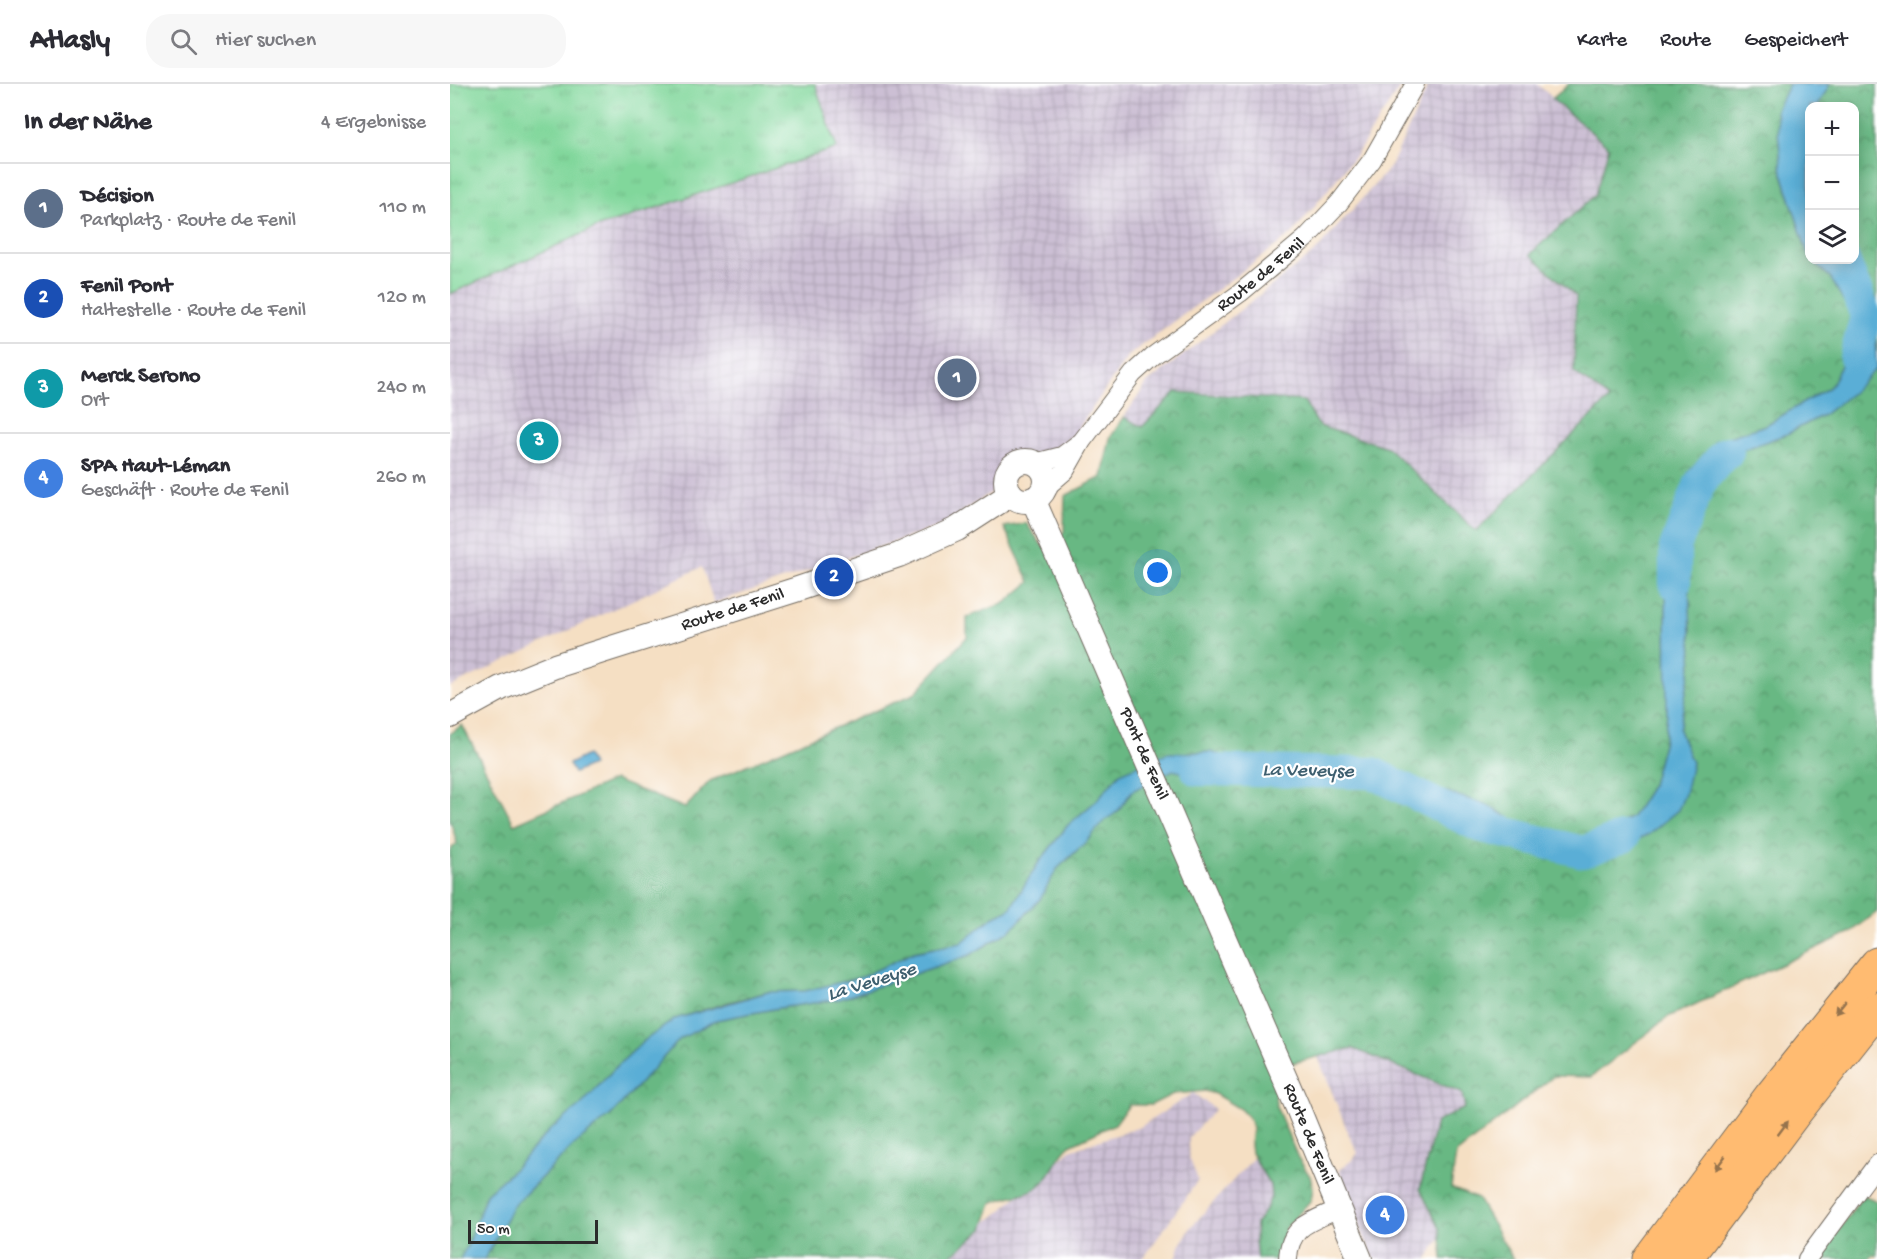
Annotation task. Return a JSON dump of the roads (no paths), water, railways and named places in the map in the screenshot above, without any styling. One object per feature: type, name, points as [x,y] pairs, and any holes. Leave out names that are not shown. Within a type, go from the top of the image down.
[{"type":"highway","points":[[1649,1259],[1771,1096],[1877,964]]},
{"type":"highway","points":[[1685,1259],[1793,1115],[1877,1009]]},
{"type":"street","name":"Route de Fenil","points":[[450,716],[501,688],[555,666],[900,555],[1029,494],[1065,471],[1082,441],[1133,374],[1153,356],[1240,293],[1305,239],[1339,203],[1372,160],[1410,86]]},
{"type":"street","name":"Route de Fenil","points":[[1035,463],[1062,456],[1082,441]]},
{"type":"street","points":[[1020,462],[1035,463],[1041,467],[1044,474],[1045,483],[1029,494],[1006,482],[1010,470],[1020,462]]},
{"type":"street","name":"Pont de Fenil","points":[[1029,494],[1254,1008]]},
{"type":"street","name":"Route de Fenil","points":[[1254,1008],[1360,1259]]},
{"type":"street","points":[[1807,1259],[1877,1164]]},
{"type":"street","points":[[1288,1259],[1288,1250],[1297,1231],[1309,1222],[1339,1209]]},
{"type":"water","points":[[1789,84],[1830,84],[1820,102],[1805,102],[1805,245],[1782,173],[1776,110]]},
{"type":"water","points":[[1815,264],[1844,264],[1875,340],[1877,368],[1852,393],[1823,415],[1787,434],[1734,453],[1700,483],[1675,547],[1689,585],[1692,660],[1679,730],[1692,763],[1685,794],[1678,810],[1649,834],[1610,853],[1583,852],[1429,816],[1393,796],[1378,781],[1382,773],[1485,804],[1525,827],[1571,839],[1603,833],[1632,817],[1652,785],[1664,740],[1667,714],[1668,568],[1675,512],[1688,473],[1716,441],[1766,425],[1830,387],[1844,360],[1855,321],[1830,277]]},
{"type":"water","points":[[1211,752],[1240,762],[1240,774],[1213,780],[1173,770],[1132,791],[1117,812],[1103,822],[1088,840],[1057,869],[1040,899],[1011,930],[970,955],[840,999],[716,1020],[680,1039],[612,1114],[574,1145],[512,1207],[485,1259],[460,1259],[469,1243],[486,1194],[511,1172],[550,1130],[581,1105],[644,1041],[675,1019],[768,992],[805,991],[862,977],[914,952],[961,943],[993,917],[1010,909],[1037,865],[1068,825],[1096,801],[1120,773],[1167,753]]},
{"type":"water","points":[[587,755],[592,765],[574,773],[569,764]]},
{"type":"waterway","name":"La Veveyse","points":[[1846,264],[1866,316],[1855,358]]},
{"type":"waterway","name":"La Veveyse","points":[[1675,584],[1675,547],[1700,483],[1728,452]]},
{"type":"waterway","name":"La Veveyse","points":[[1197,770],[1373,773],[1479,826],[1583,852],[1624,837]]},
{"type":"place","name":"Décision","points":[[957,378]]},
{"type":"place","name":"Merck Serono","points":[[539,441]]},
{"type":"place","name":"Fenil Pont","points":[[834,577]]},
{"type":"place","name":"SPA Haut-Léman","points":[[1385,1215]]}]
